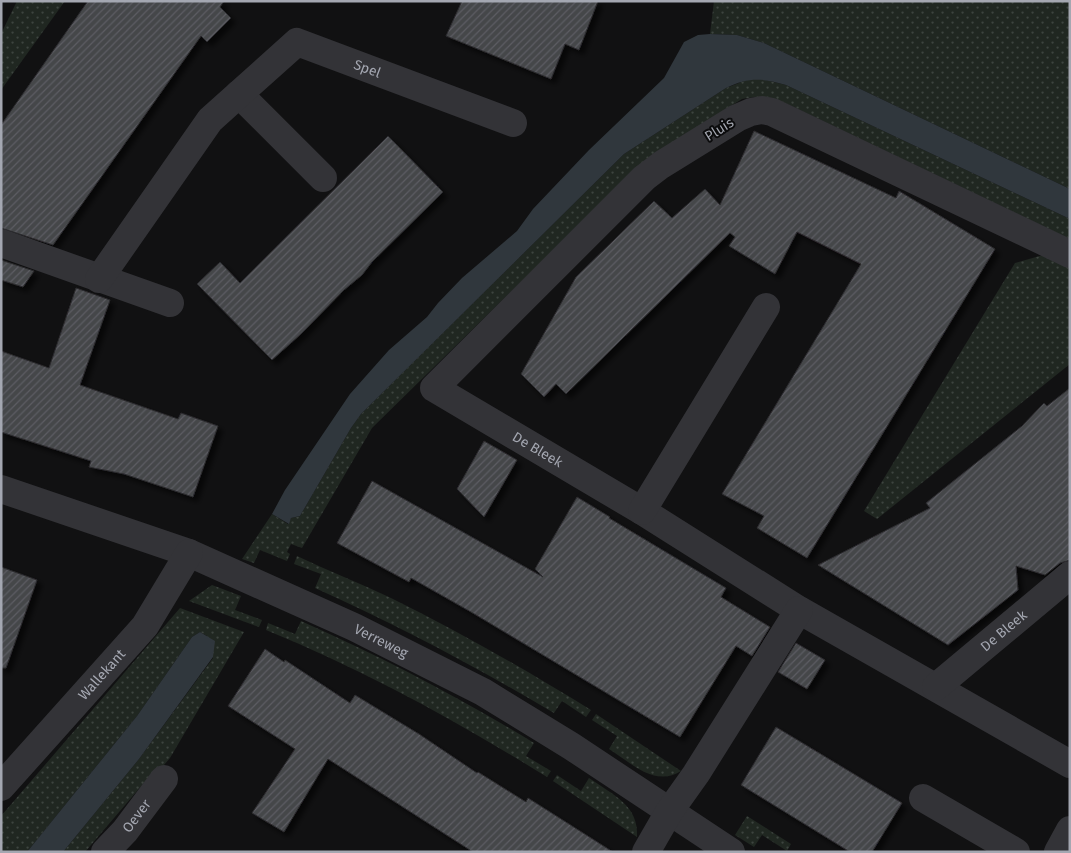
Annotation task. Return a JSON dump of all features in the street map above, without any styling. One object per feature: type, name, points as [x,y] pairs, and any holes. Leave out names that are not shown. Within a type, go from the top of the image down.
[{"type":"street","name":"Spel","points":[[100,279],[210,120],[297,42],[513,123]]},
{"type":"street","points":[[239,94],[323,178]]},
{"type":"street","name":"Pluis","points":[[434,388],[644,178],[686,149],[737,118],[751,112],[762,110],[772,112],[1070,254]]},
{"type":"street","points":[[1,243],[170,303]]},
{"type":"street","points":[[642,511],[766,307]]},
{"type":"street","name":"De Bleek","points":[[434,388],[642,511],[799,610],[1070,764]]},
{"type":"street","name":"Verreweg","points":[[1,489],[189,553],[354,627],[483,692],[571,746],[731,852]]},
{"type":"street","name":"Wallekant","points":[[1,786],[145,626],[189,553]]},
{"type":"street","name":"De Bleek","points":[[936,687],[1070,575]]},
{"type":"street","points":[[646,852],[799,610]]},
{"type":"street","name":"Oever","points":[[106,852],[164,779]]},
{"type":"street","points":[[923,798],[1016,852]]},
{"type":"street","points":[[1058,852],[1070,830]]},
{"type":"shaded area","points":[[17,1],[65,1],[1,90],[1,34]]},
{"type":"shaded area","points":[[714,1],[1070,1],[1070,189],[764,43],[737,35],[710,34]]},
{"type":"shaded area","points":[[698,35],[737,35],[764,43],[1070,189],[1070,219],[786,85],[756,80],[734,84],[624,154],[361,414],[300,516],[291,518],[289,524],[272,514],[285,490],[350,394],[389,350],[427,317],[462,278],[517,231],[533,209],[589,150],[664,78],[684,42]]},
{"type":"shaded area","points":[[749,79],[762,79],[786,85],[1070,219],[1070,239],[781,101],[762,97],[742,99],[644,161],[372,428],[302,548],[291,544],[287,552],[290,554],[287,561],[260,550],[254,563],[242,559],[272,514],[288,524],[291,518],[300,516],[361,414],[624,154],[726,88]]},
{"type":"shaded area","points":[[1050,253],[1070,263],[1070,364],[877,519],[864,511],[1015,263]]},
{"type":"shaded area","points":[[297,556],[442,624],[591,710],[586,717],[562,701],[554,713],[436,647],[315,588],[321,574],[294,564]]},
{"type":"shaded area","points":[[212,585],[241,596],[235,610],[262,620],[259,627],[189,601]]},
{"type":"shaded area","points":[[180,608],[244,632],[170,758],[152,779],[149,777],[85,852],[63,852],[139,759],[213,658],[207,636],[200,632],[192,637],[137,716],[27,852],[1,852],[1,816]]},
{"type":"shaded area","points":[[301,621],[420,678],[506,726],[534,743],[526,756],[551,771],[547,777],[444,716],[375,679],[266,630],[268,623],[295,634]]},
{"type":"shaded area","points":[[200,632],[215,641],[213,657],[139,759],[63,852],[27,852],[137,716],[192,637]]},
{"type":"shaded area","points":[[596,714],[681,771],[662,777],[652,775],[634,766],[609,749],[617,736],[592,720]]},
{"type":"shaded area","points":[[557,775],[581,791],[589,778],[623,802],[634,817],[637,837],[553,781]]},
{"type":"shaded area","points":[[747,816],[791,844],[787,851],[762,835],[754,847],[735,835]]},
{"type":"building","points":[[88,1],[224,1],[220,7],[231,18],[207,42],[201,36],[53,245],[1,228],[1,125]]},
{"type":"building","points":[[462,1],[598,1],[579,50],[565,44],[551,79],[446,36]]},
{"type":"building","points":[[754,131],[896,198],[899,191],[995,249],[807,558],[757,528],[764,516],[722,494],[861,264],[797,232],[775,274],[729,246],[735,237],[730,233],[566,394],[556,384],[544,397],[521,374],[576,277],[654,201],[672,218],[705,189],[720,205]]},
{"type":"building","points":[[388,136],[443,192],[372,262],[362,275],[272,360],[197,284],[220,262],[240,283]]},
{"type":"building","points":[[1,260],[34,271],[23,287],[1,280]]},
{"type":"building","points":[[76,288],[110,300],[80,385],[178,419],[181,413],[218,426],[193,497],[124,474],[89,467],[91,461],[1,432],[1,351],[49,368]]},
{"type":"building","points":[[1070,388],[1070,560],[1060,563],[1045,575],[1016,566],[1018,590],[948,645],[818,565],[930,508],[926,503],[1022,426],[1044,403],[1047,406]]},
{"type":"building","points":[[484,441],[517,460],[484,517],[457,489]]},
{"type":"building","points":[[372,481],[543,577],[535,569],[577,497],[726,588],[721,597],[770,627],[752,656],[736,646],[680,737],[411,578],[409,582],[337,543]]},
{"type":"building","points":[[1,567],[37,580],[6,668],[1,668]]},
{"type":"building","points":[[796,643],[825,660],[807,689],[778,672]]},
{"type":"building","points":[[265,649],[350,703],[355,695],[419,734],[477,773],[526,802],[528,798],[613,852],[473,852],[328,759],[284,832],[252,813],[295,749],[228,706]]},
{"type":"building","points":[[776,727],[902,803],[872,852],[850,852],[741,785]]}]
